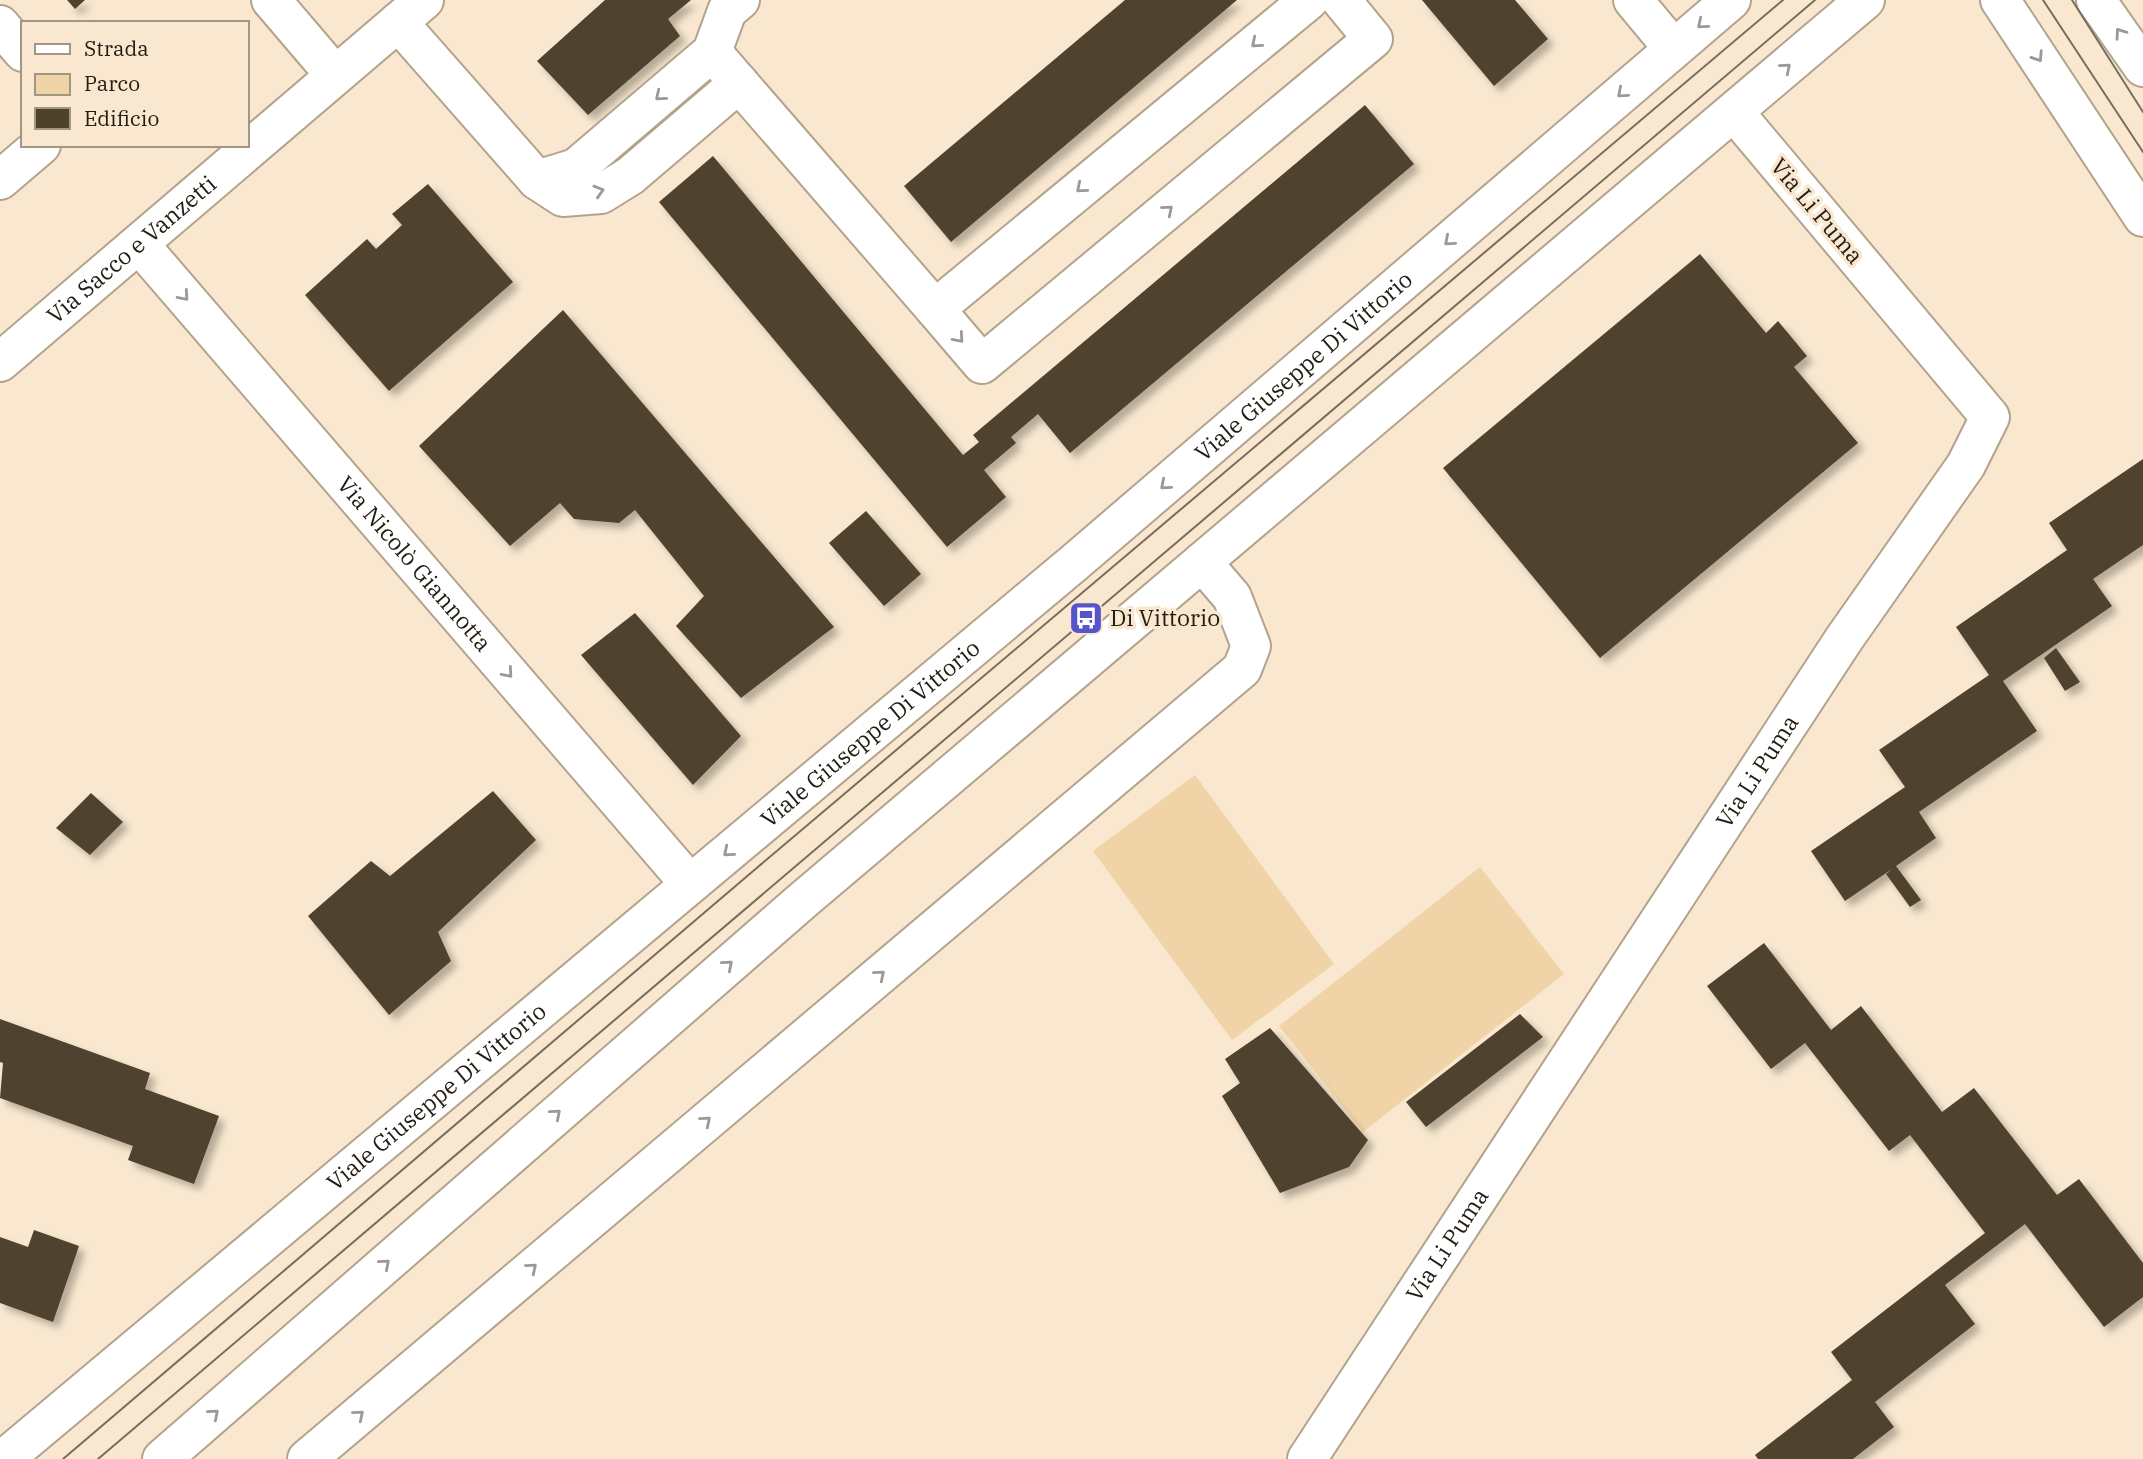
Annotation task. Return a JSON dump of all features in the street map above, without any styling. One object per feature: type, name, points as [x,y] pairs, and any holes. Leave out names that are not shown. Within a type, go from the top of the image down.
[{"type":"street","points":[[271,0],[335,75]]},
{"type":"street","points":[[537,180],[576,167],[712,52],[727,11],[740,0]]},
{"type":"street","points":[[934,309],[1309,0]]},
{"type":"street","points":[[712,52],[982,364],[1373,39],[1341,0]]},
{"type":"street","points":[[1633,0],[1673,48]]},
{"type":"street","name":"Viale Giuseppe Di Vittorio","points":[[4,1459],[1074,563],[1731,0]]},
{"type":"street","points":[[162,1459],[802,901],[1865,0]]},
{"type":"street","points":[[2000,0],[2143,217]]},
{"type":"street","points":[[2096,0],[2143,67]]},
{"type":"street","points":[[411,11],[537,180],[563,197],[601,194],[630,176],[739,83]]},
{"type":"street","name":"Via Sacco e Vanzetti","points":[[0,362],[411,11]]},
{"type":"street","points":[[0,25],[21,50]]},
{"type":"street","name":"Via Li Puma","points":[[1307,1459],[1844,639],[1966,465],[1990,417],[1734,112]]},
{"type":"street","points":[[0,180],[39,147]]},
{"type":"street","name":"Via Nicolò Giannotta","points":[[139,244],[690,884]]},
{"type":"street","points":[[306,1459],[1242,668],[1251,646],[1232,597],[1202,562]]},
{"type":"green space","points":[[1195,775],[1334,964],[1232,1040],[1093,851]]},
{"type":"green space","points":[[1480,867],[1564,974],[1363,1132],[1279,1026]]},
{"type":"building","points":[[67,0],[85,0],[75,9]]},
{"type":"building","points":[[605,0],[691,0],[668,19],[680,36],[588,115],[537,61]]},
{"type":"building","points":[[1125,0],[1237,0],[951,242],[904,186]]},
{"type":"building","points":[[1422,0],[1515,0],[1548,39],[1494,86]]},
{"type":"building","points":[[1365,105],[1414,164],[1070,453],[1038,414],[1011,437],[1016,443],[984,470],[1006,497],[947,547],[659,202],[713,156],[963,455],[979,442],[973,435]]},
{"type":"building","points":[[428,184],[513,282],[389,391],[305,295],[367,239],[376,249],[402,225],[392,214]]},
{"type":"building","points":[[1700,254],[1766,333],[1778,321],[1807,356],[1794,367],[1858,443],[1600,658],[1443,468]]},
{"type":"building","points":[[563,310],[834,627],[741,698],[676,626],[704,596],[635,510],[619,523],[574,519],[560,503],[510,546],[419,446]]},
{"type":"building","points":[[2143,459],[2143,545],[2093,579],[2112,606],[2003,681],[2037,731],[1919,812],[1936,838],[1896,866],[1921,900],[1910,907],[1886,874],[1892,869],[1845,901],[1811,851],[1905,787],[1879,750],[1989,675],[1956,627],[2067,550],[2049,523]]},
{"type":"building","points":[[866,511],[921,574],[884,606],[829,543]]},
{"type":"building","points":[[635,613],[741,736],[693,785],[581,655]]},
{"type":"building","points":[[2056,648],[2080,682],[2065,691],[2044,658]]},
{"type":"building","points":[[493,791],[536,840],[438,932],[451,961],[389,1015],[308,916],[371,861],[390,876]]},
{"type":"building","points":[[91,793],[123,822],[90,855],[56,828]]},
{"type":"building","points":[[1764,943],[1831,1030],[1861,1006],[1942,1112],[1974,1088],[2057,1195],[2079,1179],[2143,1263],[2143,1297],[2104,1327],[2025,1224],[1945,1285],[1975,1324],[1875,1402],[1894,1427],[1853,1459],[1758,1459],[1755,1455],[1852,1380],[1831,1352],[1985,1233],[1910,1135],[1889,1151],[1805,1043],[1771,1069],[1707,986]]},
{"type":"building","points":[[1520,1014],[1543,1037],[1426,1127],[1406,1102]]},
{"type":"building","points":[[0,1019],[150,1073],[145,1089],[219,1116],[194,1184],[128,1160],[133,1146],[0,1098],[3,1063],[0,1062]]},
{"type":"building","points":[[1270,1028],[1368,1140],[1349,1167],[1280,1193],[1222,1096],[1240,1083],[1225,1059]]},
{"type":"building","points":[[34,1230],[79,1246],[53,1322],[0,1303],[0,1237],[28,1247]]},
{"type":"tram line","points":[[63,1459],[1783,0]]},
{"type":"tram line","points":[[98,1459],[1815,0]]},
{"type":"tram line","points":[[2043,0],[2143,152]]},
{"type":"tram line","points":[[2072,0],[2143,112]]},
{"type":"place","name":"Di Vittorio","points":[[1086,618]]}]
